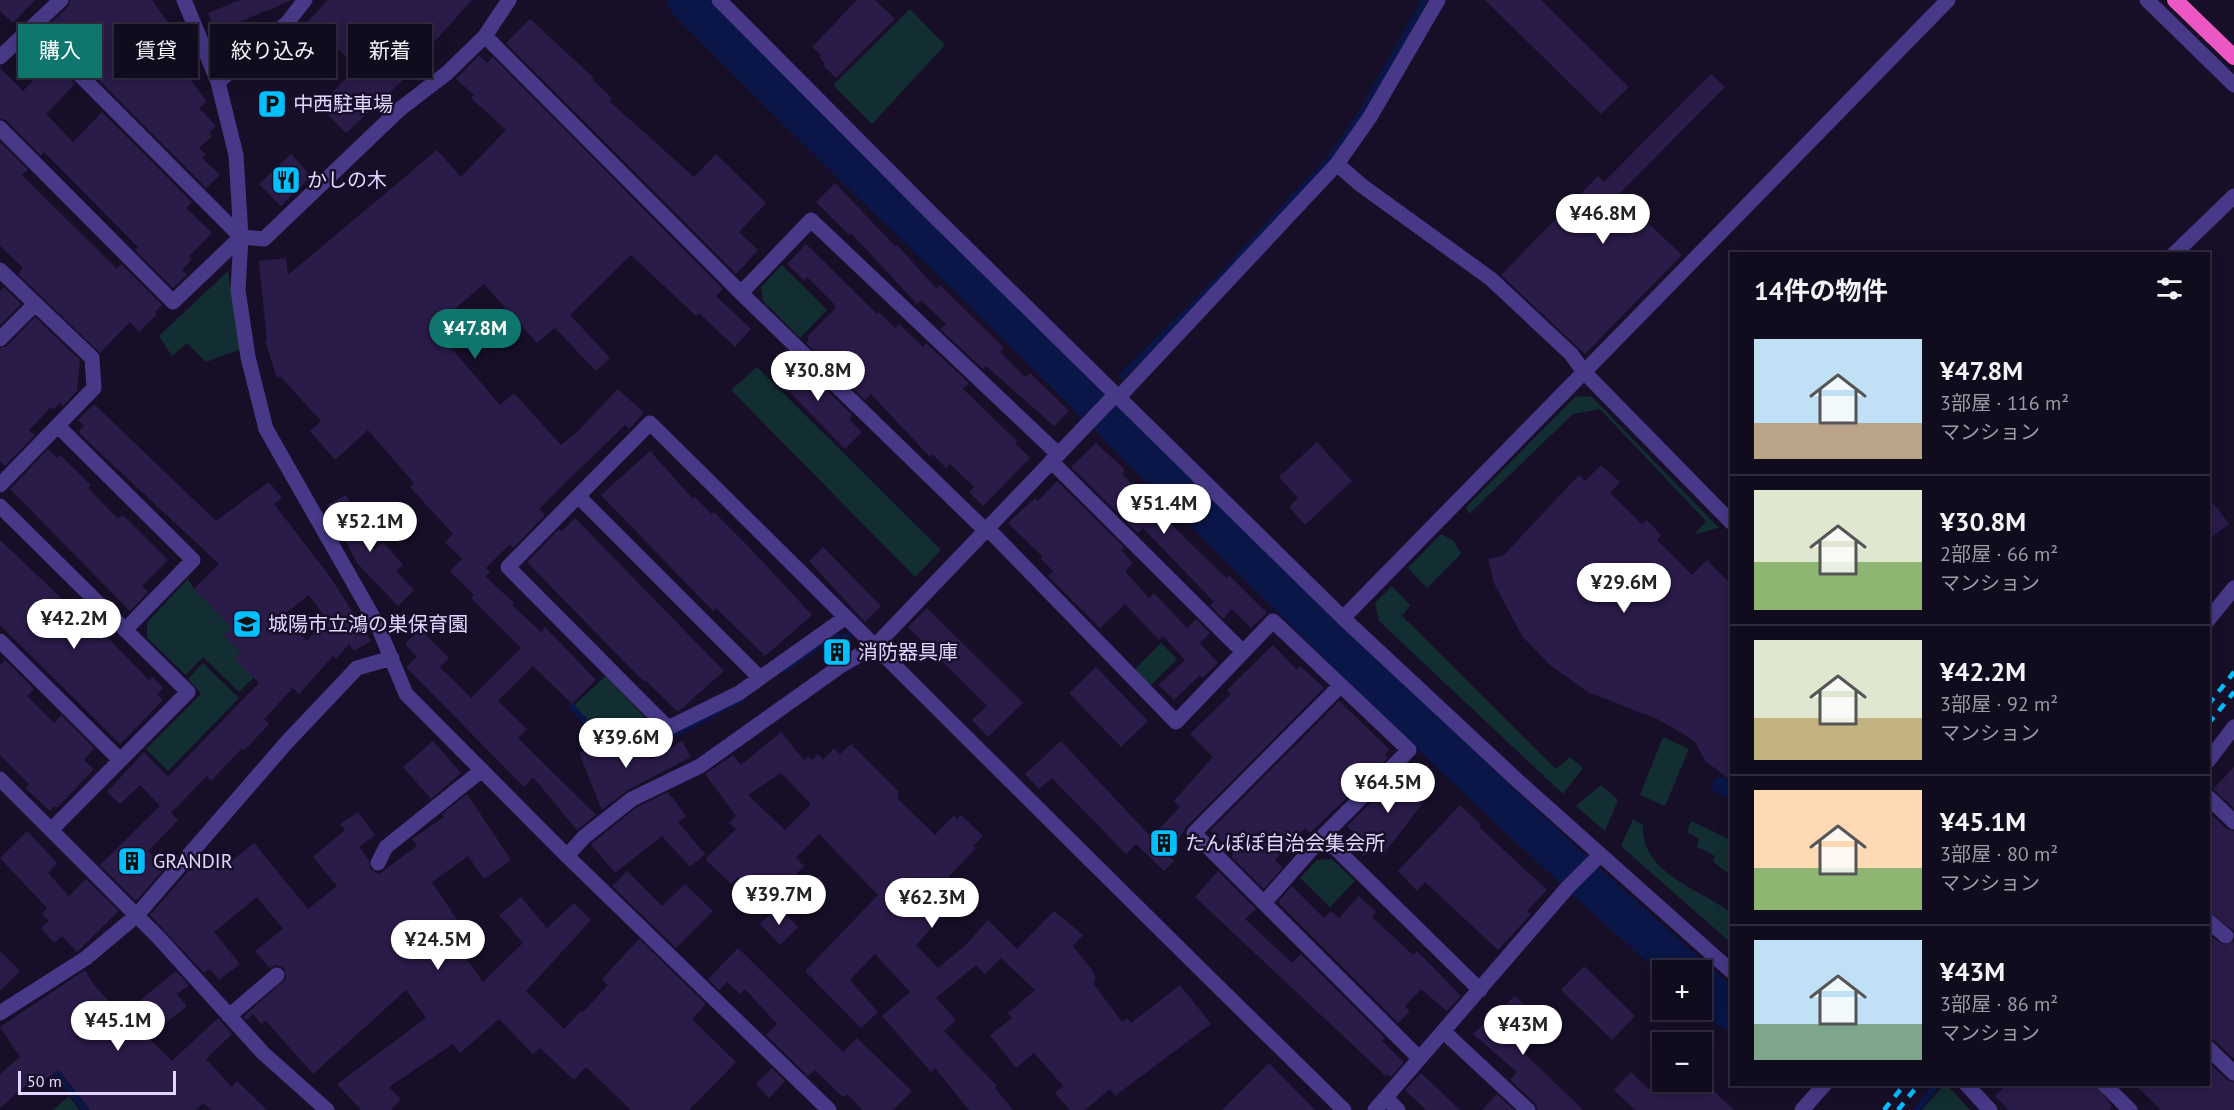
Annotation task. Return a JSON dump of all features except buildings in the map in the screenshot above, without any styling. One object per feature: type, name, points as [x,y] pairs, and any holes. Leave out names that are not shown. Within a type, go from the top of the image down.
[{"type":"highway","points":[[2175,0],[2234,57]]},
{"type":"street","points":[[37,24],[61,0]]},
{"type":"street","points":[[184,0],[218,82],[236,155],[241,237],[238,290],[248,357],[266,429],[377,624],[406,694],[567,856],[829,1110]]},
{"type":"street","points":[[218,82],[287,23],[305,0]]},
{"type":"street","points":[[83,78],[241,237],[264,238],[400,109],[447,73],[484,36],[509,0]]},
{"type":"street","points":[[719,0],[1114,398],[1343,618],[1600,855],[1730,970]]},
{"type":"street","points":[[567,856],[584,837],[632,799],[700,766],[842,664],[875,646],[1337,164],[1370,117],[1438,0]]},
{"type":"street","points":[[1343,618],[1948,0]]},
{"type":"street","points":[[2147,0],[2234,85]]},
{"type":"street","points":[[0,34],[12,44]]},
{"type":"street","points":[[484,36],[741,293],[986,529],[1176,722],[1273,621],[1409,750],[1323,836],[1264,903]]},
{"type":"street","points":[[0,57],[18,39]]},
{"type":"street","points":[[0,128],[173,302],[241,237]]},
{"type":"street","points":[[1337,164],[1361,185],[1491,279],[1571,354],[1584,372],[1730,521]]},
{"type":"street","points":[[2176,252],[2234,196]]},
{"type":"street","points":[[741,293],[811,220],[1055,457],[1243,652]]},
{"type":"street","points":[[0,270],[92,358],[94,387],[0,485]]},
{"type":"street","points":[[0,339],[35,304]]},
{"type":"street","points":[[846,617],[739,693],[669,728],[508,567],[650,423],[846,617],[1130,902],[1344,1110]]},
{"type":"street","points":[[58,426],[193,560],[125,630]]},
{"type":"street","points":[[578,496],[759,677]]},
{"type":"street","points":[[0,506],[188,692],[51,830]]},
{"type":"street","points":[[2210,618],[2234,588]]},
{"type":"street","points":[[0,641],[120,760]]},
{"type":"street","points":[[0,1013],[86,958],[136,916],[287,742],[357,668],[392,658]]},
{"type":"street","points":[[1341,686],[1194,833],[1419,1058]]},
{"type":"street","points":[[2210,758],[2234,727]]},
{"type":"street","points":[[378,863],[386,847],[482,770]]},
{"type":"street","points":[[0,779],[136,916],[263,1053],[327,1110]]},
{"type":"street","points":[[2210,799],[2234,822]]},
{"type":"street","points":[[1323,836],[1480,990]]},
{"type":"street","points":[[1375,1110],[1568,887],[1600,855]]},
{"type":"street","points":[[2210,923],[2226,936]]},
{"type":"street","points":[[229,1016],[277,975]]},
{"type":"street","points":[[1443,1031],[1528,1110]]},
{"type":"street","points":[[2210,1050],[2234,1073]]},
{"type":"street","points":[[1803,1110],[1823,1086]]},
{"type":"street","points":[[1968,1086],[1990,1110]]},
{"type":"street","points":[[2106,1086],[2130,1110]]},
{"type":"street","points":[[1386,1098],[1398,1110]]},
{"type":"green space","points":[[910,9],[945,45],[872,124],[833,85]]},
{"type":"green space","points":[[782,265],[827,310],[800,338],[763,301],[761,287]]},
{"type":"green space","points":[[228,271],[241,349],[206,362],[187,343],[172,356],[159,336]]},
{"type":"green space","points":[[757,367],[941,550],[915,577],[731,390]]},
{"type":"green space","points":[[1576,396],[1592,397],[1719,528],[1695,534],[1706,521],[1600,409],[1573,414],[1469,514],[1466,508],[1469,504]]},
{"type":"green space","points":[[1441,534],[1454,541],[1461,554],[1427,588],[1408,568]]},
{"type":"green space","points":[[188,579],[194,589],[231,627],[224,636],[241,652],[235,659],[254,677],[239,692],[203,657],[186,675],[147,638],[147,622]]},
{"type":"green space","points":[[1392,586],[1410,605],[1402,616],[1556,769],[1570,757],[1583,768],[1563,794],[1379,621],[1375,603]]},
{"type":"green space","points":[[1161,643],[1177,659],[1149,687],[1133,671]]},
{"type":"green space","points":[[203,663],[239,698],[168,771],[146,749],[201,694],[188,679]]},
{"type":"green space","points":[[606,676],[656,729],[600,738],[572,707]]},
{"type":"green space","points":[[1663,737],[1689,749],[1665,806],[1640,795]]},
{"type":"green space","points":[[1601,785],[1618,800],[1605,831],[1576,806]]},
{"type":"green space","points":[[1633,819],[1643,825],[1645,842],[1652,856],[1662,868],[1730,911],[1730,942],[1621,846]]},
{"type":"green space","points":[[1691,821],[1730,840],[1730,874],[1713,862],[1715,856],[1697,847],[1699,839],[1687,832]]},
{"type":"green space","points":[[1332,859],[1355,881],[1330,907],[1300,878],[1317,860]]},
{"type":"green space","points":[[1943,1086],[1948,1086],[1970,1110],[1922,1110]]},
{"type":"green space","points":[[69,1096],[79,1110],[53,1110]]},
{"type":"shaded area","points":[[1716,777],[1730,780],[1730,799],[1711,789]]},
{"type":"waterway","points":[[686,0],[1382,689],[1532,831],[1674,960]]},
{"type":"waterway","points":[[1122,376],[1192,307],[1330,158],[1362,112],[1425,0]]},
{"type":"waterway","points":[[785,669],[830,638],[849,636]]},
{"type":"waterway","points":[[572,707],[600,738],[633,735],[664,740],[742,699]]},
{"type":"waterway","points":[[1712,994],[1730,1010]]},
{"type":"waterway","points":[[52,1066],[85,1110]]},
{"type":"waterway","points":[[1917,1110],[1935,1086]]},
{"type":"railway","points":[[2210,702],[2234,672]]},
{"type":"railway","points":[[2210,722],[2234,692]]},
{"type":"railway","points":[[1884,1110],[1903,1086]]},
{"type":"railway","points":[[1898,1110],[1917,1086]]},
{"type":"place","name":"中西駐車場","points":[[272,104]]},
{"type":"place","name":"かしの木","points":[[286,180]]},
{"type":"place","name":"城陽市立鴻の巣保育園","points":[[247,624]]},
{"type":"place","name":"消防器具庫","points":[[837,652]]},
{"type":"place","name":"たんぽぽ自治会集会所","points":[[1164,843]]},
{"type":"place","name":"GRANDIR","points":[[132,861]]}]
